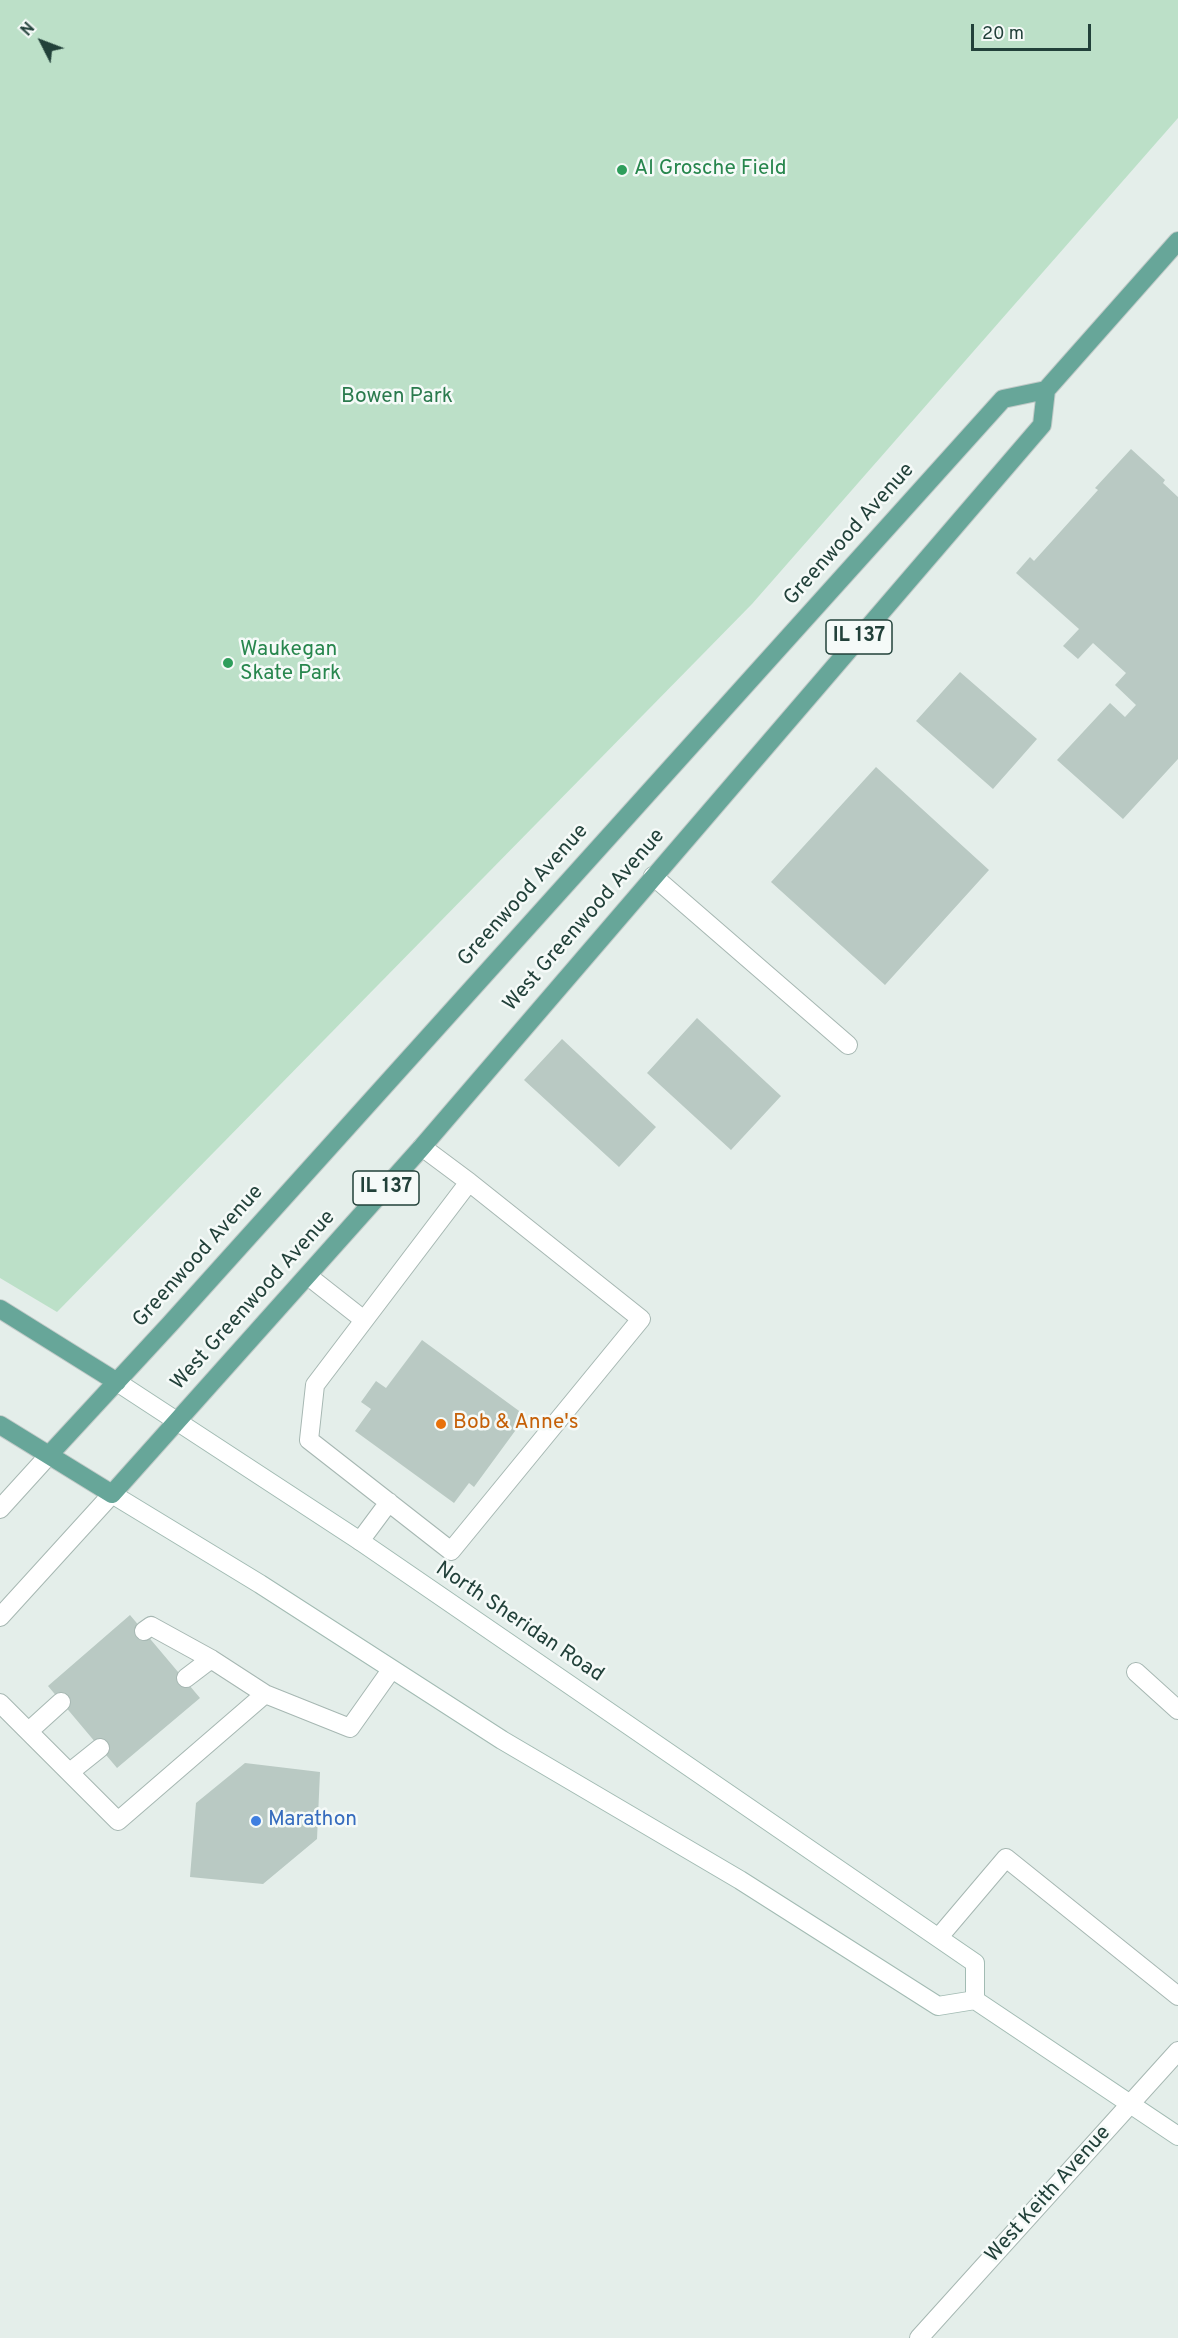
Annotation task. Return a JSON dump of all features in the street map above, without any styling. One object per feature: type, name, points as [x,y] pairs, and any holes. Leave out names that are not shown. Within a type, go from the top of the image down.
[{"type":"main road","points":[[1046,390],[1178,241]]},
{"type":"main road","name":"West Greenwood Avenue","points":[[0,1617],[422,1147],[1042,425],[1046,390]]},
{"type":"main road","name":"Greenwood Avenue","points":[[49,1455],[1003,399],[1046,390]]},
{"type":"main road","points":[[653,876],[848,1045]]},
{"type":"main road","points":[[422,1147],[469,1182],[641,1319],[451,1551],[309,1440],[315,1385],[469,1182]]},
{"type":"main road","points":[[308,1276],[364,1320]]},
{"type":"main road","name":"North Sheridan Road","points":[[0,1310],[117,1382],[360,1541],[939,1937],[975,1963],[975,2000]]},
{"type":"main road","points":[[0,1425],[260,1584],[502,1740],[740,1880],[939,2006],[975,2000],[1178,2136]]},
{"type":"main road","points":[[0,1509],[49,1455]]},
{"type":"main road","points":[[360,1541],[388,1502]]},
{"type":"main road","points":[[144,1631],[151,1626],[211,1659],[266,1694],[350,1728],[391,1670]]},
{"type":"main road","points":[[186,1678],[211,1659]]},
{"type":"main road","points":[[1136,1672],[1178,1710]]},
{"type":"main road","points":[[0,1703],[118,1821],[266,1694]]},
{"type":"main road","points":[[29,1731],[61,1702]]},
{"type":"main road","points":[[70,1772],[100,1748]]},
{"type":"main road","points":[[939,1937],[1006,1858],[1178,1996]]},
{"type":"main road","name":"West Keith Avenue","points":[[919,2338],[1178,2051]]},
{"type":"green space","name":"Bowen Park","points":[[0,0],[1178,0],[1178,118],[752,604],[57,1312],[0,1278]]},
{"type":"building","points":[[1131,449],[1165,480],[1163,483],[1178,497],[1178,759],[1123,819],[1057,760],[1110,703],[1125,717],[1136,705],[1115,685],[1126,673],[1093,643],[1078,659],[1063,646],[1079,629],[1016,573],[1030,557],[1034,561],[1098,490],[1095,488]]},
{"type":"building","points":[[960,672],[1037,739],[993,789],[916,721]]},
{"type":"building","points":[[876,767],[989,870],[885,985],[771,882]]},
{"type":"building","points":[[697,1018],[781,1096],[731,1150],[647,1073]]},
{"type":"building","points":[[562,1039],[656,1127],[619,1167],[524,1080]]},
{"type":"building","name":"Bob & Anne's","points":[[422,1340],[526,1416],[474,1487],[469,1483],[454,1503],[355,1431],[371,1409],[361,1402],[376,1381],[386,1388]]},
{"type":"building","points":[[130,1615],[200,1698],[117,1768],[48,1686]]},
{"type":"building","name":"Marathon","points":[[245,1763],[320,1772],[317,1839],[263,1884],[190,1877],[196,1803]]},
{"type":"place","name":"Al Grosche Field","points":[[622,170]]},
{"type":"place","name":"Waukegan Skate Park","points":[[228,663]]},
{"type":"place","name":"Bob & Anne's","points":[[441,1424]]},
{"type":"place","name":"Marathon","points":[[256,1821]]}]
